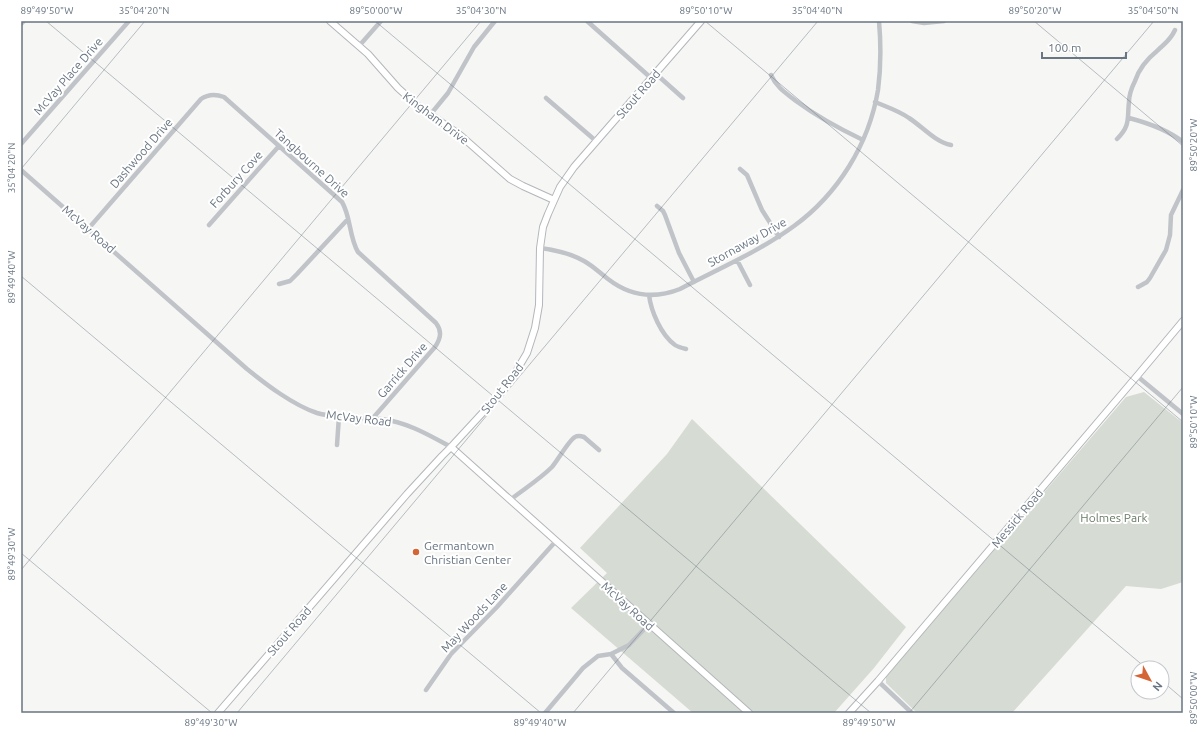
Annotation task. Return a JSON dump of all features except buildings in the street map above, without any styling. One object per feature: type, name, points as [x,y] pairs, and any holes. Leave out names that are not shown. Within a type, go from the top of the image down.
[{"type":"street","points":[[21,24],[24,21]]},
{"type":"street","name":"McVay Place Drive","points":[[21,144],[129,21]]},
{"type":"street","name":"Kingham Drive","points":[[330,21],[359,46],[398,88],[430,115],[460,135],[510,179],[554,200]]},
{"type":"street","points":[[359,46],[381,21]]},
{"type":"street","points":[[430,115],[448,93],[474,47],[495,21]]},
{"type":"street","points":[[587,21],[653,76],[683,98]]},
{"type":"street","name":"Stout Road","points":[[218,713],[407,494],[451,448],[507,385],[527,353],[535,328],[538,314],[540,248],[543,227],[554,200],[567,177],[596,141],[701,21]]},
{"type":"street","name":"Stornaway Drive","points":[[540,248],[558,251],[573,256],[590,264],[609,280],[621,287],[649,295],[673,292],[779,237],[805,218],[825,199],[849,166],[863,140],[871,118],[879,78],[881,56],[879,21]]},
{"type":"street","points":[[912,21],[924,23],[944,21]]},
{"type":"street","points":[[1118,139],[1123,133],[1129,118],[1129,101],[1134,81],[1145,62],[1171,38],[1175,30]]},
{"type":"street","points":[[771,75],[777,86],[814,114],[838,129],[863,140]]},
{"type":"street","name":"Tangbourne Drive","points":[[212,95],[222,96],[227,99],[342,202],[355,246],[359,254],[436,323],[440,332]]},
{"type":"street","name":"Dashwood Drive","points":[[88,229],[197,104],[203,98],[212,95]]},
{"type":"street","points":[[546,98],[596,141]]},
{"type":"street","points":[[875,102],[902,114],[942,143],[951,145]]},
{"type":"street","points":[[1129,118],[1173,134],[1183,142]]},
{"type":"street","name":"Forbury Cove","points":[[209,225],[279,146]]},
{"type":"street","points":[[740,169],[747,175],[762,210],[779,237]]},
{"type":"street","name":"McVay Road","points":[[21,170],[267,385],[310,410],[328,415],[373,418],[396,422],[411,427],[451,448],[749,713]]},
{"type":"street","points":[[1138,287],[1147,282],[1166,250],[1170,235],[1171,215],[1183,190]]},
{"type":"street","points":[[657,206],[665,215],[679,253],[694,282]]},
{"type":"street","points":[[279,284],[290,281],[348,219]]},
{"type":"street","points":[[737,260],[750,285]]},
{"type":"street","points":[[649,295],[652,309],[657,321],[667,338],[676,346],[686,349]]},
{"type":"street","name":"Messick Road","points":[[849,713],[1138,376],[1183,321]]},
{"type":"street","name":"Garrick Drive","points":[[373,418],[436,347],[440,337],[440,332]]},
{"type":"street","points":[[1138,376],[1183,414]]},
{"type":"street","points":[[337,445],[339,416]]},
{"type":"street","points":[[510,500],[549,469],[575,437],[584,437],[599,450]]},
{"type":"street","name":"May Woods Lane","points":[[426,690],[451,654],[497,608],[556,541]]},
{"type":"street","points":[[545,713],[583,668],[598,656],[611,654],[629,645],[649,624]]},
{"type":"street","points":[[611,654],[622,668],[674,713]]},
{"type":"street","points":[[878,681],[912,713]]},
{"type":"green space","name":"Holmes Park","points":[[1144,392],[1183,423],[1183,582],[1161,589],[1126,586],[1012,713],[917,713],[886,683],[886,676],[1126,397]]},
{"type":"green space","points":[[692,419],[906,627],[874,668],[834,713],[693,713],[571,608],[607,573],[580,548],[667,454]]},
{"type":"place","name":"Germantown Christian Center","points":[[416,552]]}]
